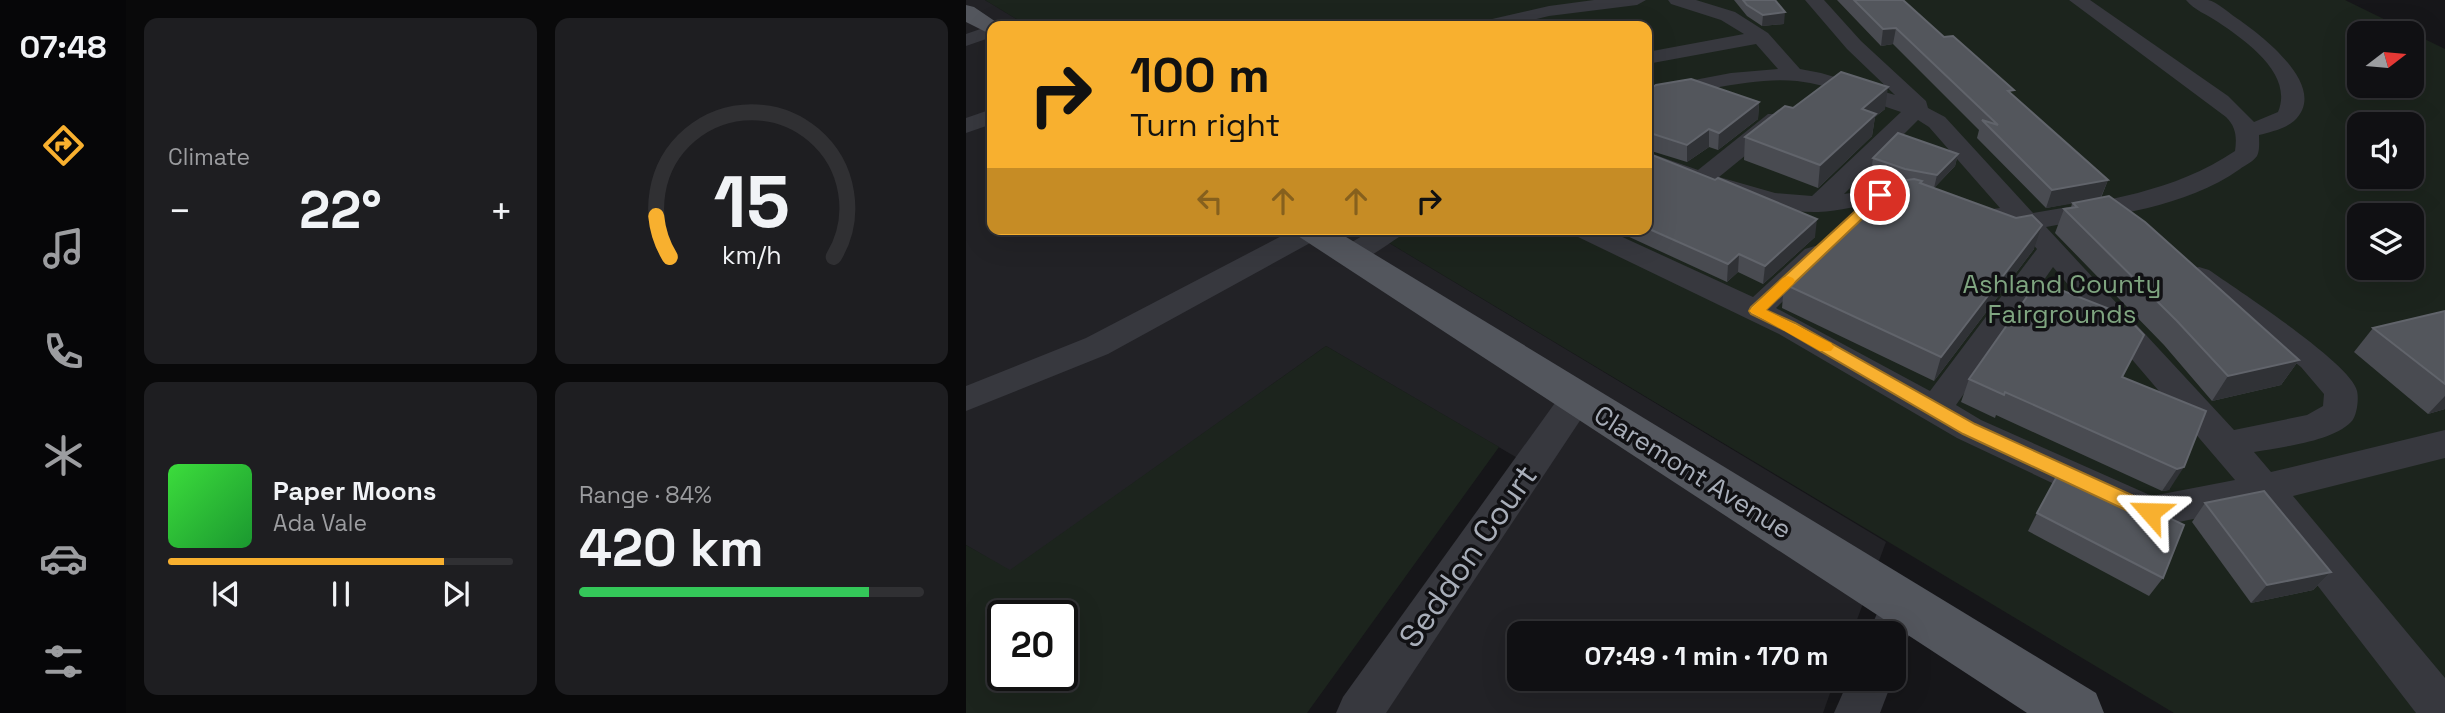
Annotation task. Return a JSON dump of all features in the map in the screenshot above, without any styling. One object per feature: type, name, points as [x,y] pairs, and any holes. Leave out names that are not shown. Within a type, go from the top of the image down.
[{"type":"main road","points":[[966,12],[987,25]]},
{"type":"main road","name":"Claremont Avenue","points":[[1319,235],[1577,398],[1895,619],[2076,713]]},
{"type":"street","points":[[1508,21],[1549,12],[1637,0]]},
{"type":"street","points":[[1677,0],[1728,16],[1761,37],[1793,74]]},
{"type":"street","points":[[1814,0],[2151,355],[2444,713]]},
{"type":"street","points":[[1652,161],[1757,197],[1819,204],[1909,192],[2027,222],[2104,208],[2178,189],[2213,177],[2246,154],[2249,139],[2242,119],[2221,101],[2078,0]]},
{"type":"street","points":[[2195,0],[2244,30],[2268,53],[2294,86],[2293,106],[2286,118],[2248,131]]},
{"type":"street","points":[[966,33],[987,29]]},
{"type":"street","points":[[966,40],[987,30]]},
{"type":"street","points":[[1652,57],[1761,37]]},
{"type":"street","points":[[1652,94],[1731,79],[1793,74],[1814,77],[1922,112]]},
{"type":"street","points":[[1819,204],[1922,112]]},
{"type":"street","points":[[966,126],[987,118]]},
{"type":"street","points":[[1702,179],[1776,119]]},
{"type":"street","points":[[1756,311],[1880,195]]},
{"type":"street","points":[[2104,208],[2137,232]]},
{"type":"street","points":[[966,399],[1097,346],[1302,235]]},
{"type":"street","points":[[1350,255],[1383,235]]},
{"type":"street","points":[[1596,235],[1790,327],[1969,429],[2150,512],[2263,489],[2445,444]]},
{"type":"street","points":[[1935,409],[2051,249]]},
{"type":"street","points":[[2181,263],[2312,359],[2341,391],[2339,413],[2315,426],[2226,445]]},
{"type":"street","name":"Seddon Court","points":[[1359,713],[1577,398]]},
{"type":"street","points":[[1857,713],[1866,691]]},
{"type":"shaded area","points":[[966,0],[985,0],[1020,21],[987,21],[987,235],[1376,235],[1886,542],[1856,621],[1507,621],[1507,691],[1831,691],[1823,713],[1382,713],[1538,470],[1326,346],[1010,571],[966,545]]},
{"type":"green space","name":"Ashland County Fairgrounds","points":[[985,0],[2345,0],[2388,21],[2347,21],[2347,98],[2424,98],[2424,39],[2445,49],[2445,713],[2174,713],[1376,235],[1652,235],[1652,21],[1020,21]]},
{"type":"green space","points":[[1326,346],[1499,447],[1307,713],[966,713],[966,545],[1010,570]]},
{"type":"building","points":[[1743,0],[1775,0],[1785,12],[1763,15]]},
{"type":"building","points":[[1854,0],[1903,0],[1944,37],[1953,36],[2014,90],[2008,91],[2108,180],[2052,190],[1982,120],[1998,125],[1896,28],[1883,29]]},
{"type":"building","points":[[1841,72],[1888,87],[1862,109],[1876,114],[1820,165],[1745,137],[1785,106],[1793,108]]},
{"type":"building","points":[[1691,79],[1759,102],[1719,133],[1709,129],[1687,145],[1652,134],[1652,88]]},
{"type":"building","points":[[1898,133],[1958,154],[1937,175],[1905,169],[1873,158]]},
{"type":"building","points":[[1652,155],[1715,180],[1718,178],[1817,219],[1765,266],[1739,254],[1728,264],[1652,230]]},
{"type":"building","points":[[1914,179],[2016,218],[2032,215],[2042,225],[1941,357],[1784,284],[1893,182]]},
{"type":"building","points":[[2109,196],[2145,222],[2299,360],[2228,376],[2177,321],[2064,209],[2077,207],[2073,203]]},
{"type":"building","points":[[2038,281],[2125,315],[2144,335],[2122,377],[2206,411],[2184,467],[2177,469],[2005,392],[2004,395],[1969,379]]},
{"type":"building","points":[[2445,311],[2445,384],[2373,328]]},
{"type":"building","points":[[2062,467],[2184,525],[2163,578],[2037,513]]},
{"type":"building","points":[[2264,491],[2331,572],[2267,585],[2205,503]]},
{"type":"slow traffic","points":[[1788,281],[1756,311],[1826,347]]},
{"type":"route","points":[[1880,195],[1756,311],[1790,327],[1969,429],[2150,512]]}]
